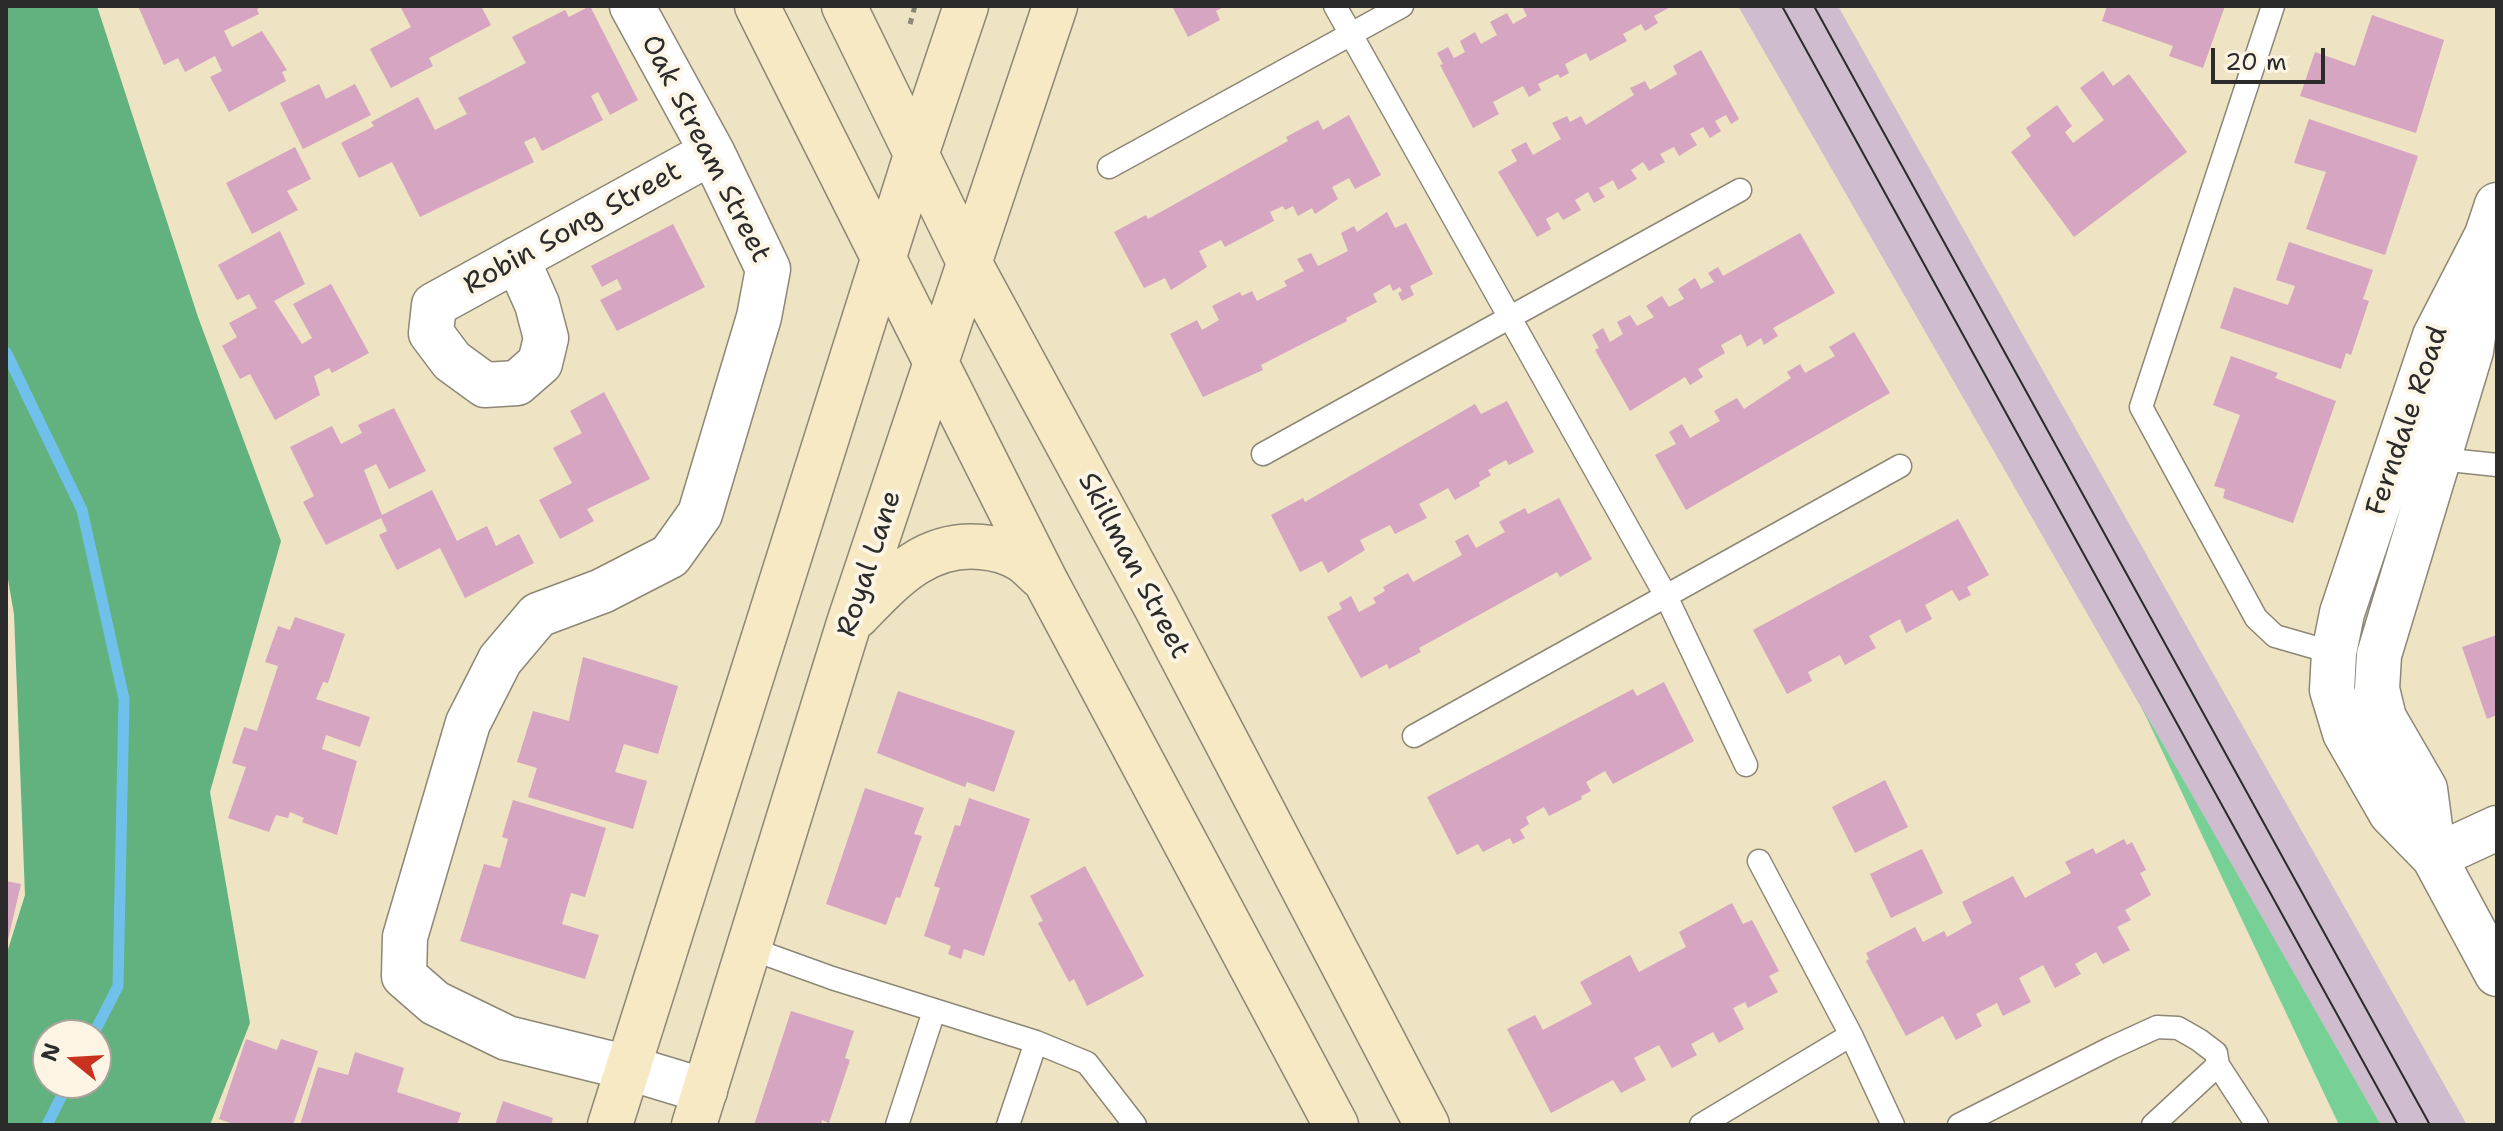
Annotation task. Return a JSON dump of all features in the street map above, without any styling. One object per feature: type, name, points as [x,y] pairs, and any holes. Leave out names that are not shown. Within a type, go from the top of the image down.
[{"type":"main road","points":[[757,6],[1045,580],[1336,1125]]},
{"type":"main road","name":"Skillman Street","points":[[844,6],[970,264],[1156,607],[1427,1125]]},
{"type":"main road","points":[[610,1125],[917,152],[966,6]]},
{"type":"main road","name":"Royal Lane","points":[[700,1108],[849,623],[1055,6]]},
{"type":"main road","points":[[849,623],[894,577],[928,555],[961,545],[995,548],[1021,559],[1045,580]]},
{"type":"street","name":"Oak Stream Street","points":[[629,1068],[507,1038],[435,1003],[404,976],[405,937],[468,723],[500,660],[538,615],[602,591],[670,556],[700,514],[759,317],[768,269],[712,152],[632,6]]},
{"type":"street","name":"Robin Song Street","points":[[517,259],[537,304],[546,338],[540,363],[517,383],[485,385],[452,361],[431,333],[434,305],[517,259],[712,152]]},
{"type":"street","name":"Ferndale Road","points":[[2434,857],[2391,813],[2345,733],[2332,690],[2338,633],[2435,336],[2492,220]]},
{"type":"street","name":"Ferndale Road","points":[[2434,857],[2425,789],[2384,718],[2377,689],[2379,655],[2471,351],[2492,220]]},
{"type":"street","points":[[2497,828],[2434,857],[2497,974]]},
{"type":"street","points":[[629,1068],[700,1108]]},
{"type":"lane","points":[[1335,6],[1666,596],[1746,765]]},
{"type":"lane","points":[[1109,167],[1402,6]]},
{"type":"lane","points":[[2273,6],[2141,407],[2256,618],[2275,636],[2338,633]]},
{"type":"lane","points":[[1263,454],[1740,190]]},
{"type":"lane","points":[[2440,459],[2497,465]]},
{"type":"lane","points":[[1414,736],[1900,466]]},
{"type":"lane","points":[[1759,861],[1851,1035],[1893,1125]]},
{"type":"lane","points":[[749,948],[1036,1042],[1087,1063],[1135,1125]]},
{"type":"lane","points":[[897,1125],[934,1011]]},
{"type":"lane","points":[[1959,1125],[2157,1027],[2178,1028],[2216,1053],[2218,1065],[2257,1125]]},
{"type":"lane","points":[[1701,1125],[1851,1035]]},
{"type":"lane","points":[[1008,1125],[1036,1042]]},
{"type":"lane","points":[[2153,1125],[2218,1065]]},
{"type":"path","points":[[910,24],[915,6]]},
{"type":"shaded area","points":[[1738,6],[1838,6],[2467,1125],[2381,1125]]},
{"type":"green space","points":[[6,6],[97,6],[198,317],[281,541],[210,792],[250,1023],[210,1125],[6,1125],[6,956],[25,895],[14,614],[6,568]]},
{"type":"green space","points":[[2141,706],[2381,1125],[2339,1125]]},
{"type":"building","points":[[138,6],[263,6],[257,9],[259,14],[224,31],[232,47],[262,31],[287,70],[282,72],[286,81],[229,112],[210,77],[222,71],[215,56],[185,72],[178,58],[164,65]]},
{"type":"building","points":[[400,6],[481,6],[491,25],[429,58],[433,66],[391,88],[370,49],[411,27]]},
{"type":"building","points":[[590,6],[638,100],[610,115],[598,92],[591,96],[603,120],[542,151],[535,137],[524,142],[534,162],[420,217],[392,162],[359,178],[341,143],[374,126],[371,122],[418,97],[435,130],[467,114],[458,98],[526,63],[512,37],[565,10],[569,17]]},
{"type":"building","points":[[1172,6],[1225,6],[1216,11],[1220,20],[1188,37]]},
{"type":"building","points":[[1522,6],[1672,6],[1654,16],[1658,23],[1645,31],[1641,24],[1623,34],[1627,41],[1590,61],[1586,53],[1565,64],[1569,73],[1560,78],[1558,74],[1538,84],[1541,90],[1529,97],[1523,86],[1493,102],[1499,114],[1473,128],[1440,65],[1443,64],[1437,53],[1448,47],[1454,58],[1465,52],[1460,41],[1475,32],[1481,44],[1497,35],[1490,22],[1507,13],[1513,24],[1527,16]]},
{"type":"building","points":[[2107,6],[2225,6],[2203,68],[2169,56],[2173,46],[2102,21]]},
{"type":"building","points":[[2372,15],[2444,40],[2416,133],[2300,96],[2315,52],[2355,66]]},
{"type":"building","points":[[1701,50],[1739,119],[1731,124],[1726,115],[1715,121],[1721,131],[1710,138],[1703,127],[1690,134],[1697,145],[1679,156],[1674,147],[1660,154],[1665,162],[1649,171],[1643,162],[1631,170],[1637,179],[1618,190],[1613,180],[1599,188],[1605,197],[1594,203],[1588,192],[1575,200],[1581,210],[1563,220],[1558,212],[1546,219],[1551,229],[1537,237],[1498,172],[1517,161],[1511,150],[1526,142],[1533,155],[1561,139],[1552,123],[1567,116],[1570,122],[1581,116],[1586,125],[1634,95],[1630,88],[1645,81],[1650,90],[1677,74],[1673,66]]},
{"type":"building","points":[[2103,71],[2113,86],[2129,74],[2187,152],[2074,237],[2011,152],[2031,136],[2026,128],[2057,105],[2072,126],[2065,132],[2073,143],[2104,120],[2080,88]]},
{"type":"building","points":[[319,84],[326,99],[355,84],[371,115],[303,149],[280,103]]},
{"type":"building","points":[[1349,115],[1381,175],[1355,189],[1349,178],[1332,187],[1338,199],[1315,214],[1312,208],[1298,216],[1293,206],[1285,210],[1283,206],[1270,212],[1274,221],[1225,247],[1221,240],[1199,251],[1207,267],[1171,290],[1165,278],[1144,288],[1114,232],[1146,215],[1148,219],[1288,141],[1286,137],[1318,120],[1323,130]]},
{"type":"building","points":[[2309,119],[2418,156],[2385,255],[2306,229],[2326,172],[2294,163]]},
{"type":"building","points":[[295,147],[311,179],[287,191],[298,210],[252,234],[226,183]]},
{"type":"building","points":[[1387,212],[1395,228],[1406,223],[1433,274],[1410,286],[1414,295],[1402,301],[1398,293],[1402,291],[1400,287],[1393,291],[1390,284],[1373,294],[1377,302],[1346,318],[1347,321],[1261,365],[1263,370],[1203,397],[1170,334],[1197,320],[1202,330],[1219,320],[1212,306],[1240,292],[1242,296],[1252,291],[1257,301],[1287,286],[1284,281],[1304,271],[1297,259],[1311,253],[1318,266],[1348,251],[1341,233],[1354,226],[1357,232]]},
{"type":"building","points":[[673,224],[705,287],[617,331],[600,300],[622,289],[617,279],[602,287],[591,266]]},
{"type":"building","points":[[280,231],[305,284],[274,301],[302,344],[312,338],[293,304],[331,284],[369,353],[332,373],[329,368],[314,376],[320,395],[275,420],[250,374],[240,379],[222,346],[237,337],[229,323],[257,308],[249,294],[237,300],[218,265]]},
{"type":"building","points":[[1800,233],[1835,293],[1773,328],[1778,336],[1764,345],[1761,338],[1747,347],[1741,334],[1721,345],[1725,353],[1698,369],[1703,377],[1690,385],[1685,377],[1630,411],[1595,350],[1599,348],[1592,335],[1603,328],[1610,342],[1623,334],[1617,322],[1630,315],[1637,326],[1654,317],[1646,306],[1662,296],[1669,307],[1684,299],[1678,289],[1695,278],[1701,289],[1714,282],[1708,273],[1718,267],[1723,276]]},
{"type":"building","points":[[2289,242],[2373,270],[2363,299],[2369,301],[2351,355],[2346,353],[2341,369],[2220,328],[2234,287],[2288,305],[2295,286],[2276,280]]},
{"type":"building","points":[[1854,332],[1890,393],[1686,510],[1655,455],[1676,444],[1669,432],[1682,424],[1690,438],[1720,421],[1714,411],[1737,398],[1744,409],[1791,378],[1787,372],[1800,364],[1805,373],[1835,356],[1829,347]]},
{"type":"building","points":[[2231,356],[2278,373],[2275,378],[2336,401],[2293,523],[2223,498],[2225,489],[2214,486],[2240,415],[2213,405]]},
{"type":"building","points":[[604,392],[650,479],[587,509],[594,521],[560,539],[539,500],[572,483],[553,448],[582,433],[570,411]]},
{"type":"building","points":[[1507,401],[1534,452],[1509,465],[1506,460],[1488,470],[1491,475],[1479,482],[1480,486],[1455,500],[1448,488],[1419,504],[1427,518],[1395,534],[1390,525],[1360,540],[1365,550],[1328,573],[1322,561],[1300,572],[1271,515],[1303,498],[1305,502],[1475,404],[1481,414]]},
{"type":"building","points":[[394,408],[426,471],[389,489],[376,464],[364,470],[382,515],[432,490],[457,541],[487,526],[496,546],[519,534],[534,563],[465,598],[440,548],[397,570],[379,535],[387,531],[381,518],[326,545],[303,502],[314,496],[290,447],[332,426],[341,444],[362,433],[358,425]]},
{"type":"building","points":[[1559,498],[1592,559],[1560,577],[1557,572],[1419,648],[1421,652],[1389,669],[1387,664],[1361,678],[1327,617],[1342,609],[1339,603],[1351,596],[1359,612],[1376,603],[1373,598],[1385,591],[1383,587],[1408,573],[1413,582],[1462,555],[1455,541],[1468,534],[1476,548],[1505,532],[1499,522],[1525,508],[1528,514]]},
{"type":"building","points":[[1958,519],[1989,575],[1967,587],[1971,595],[1959,601],[1952,590],[1925,605],[1932,619],[1906,633],[1900,619],[1869,636],[1876,648],[1845,665],[1840,655],[1808,672],[1812,681],[1787,694],[1753,630]]},
{"type":"building","points":[[295,617],[345,634],[328,683],[323,682],[316,699],[370,717],[360,747],[326,735],[322,749],[357,761],[337,835],[302,822],[304,818],[290,812],[288,818],[276,815],[269,832],[228,818],[246,767],[232,763],[244,727],[257,731],[278,666],[265,662],[278,626],[290,630]]},
{"type":"building","points":[[2497,635],[2497,715],[2487,719],[2462,647]]},
{"type":"building","points":[[583,657],[678,686],[658,754],[624,744],[615,772],[647,781],[633,829],[528,797],[537,768],[517,762],[533,711],[569,721]]},
{"type":"building","points":[[1664,682],[1694,741],[1613,784],[1605,771],[1586,782],[1591,791],[1581,796],[1582,799],[1549,816],[1544,807],[1526,817],[1529,824],[1520,830],[1525,838],[1513,844],[1510,838],[1483,852],[1478,844],[1457,855],[1427,797],[1633,689],[1637,696]]},
{"type":"building","points":[[898,691],[1015,731],[994,792],[967,782],[965,787],[877,753]]},
{"type":"building","points":[[1885,780],[1908,827],[1855,853],[1832,807]]},
{"type":"building","points":[[865,788],[924,808],[914,834],[922,836],[900,898],[896,897],[886,925],[826,904]]},
{"type":"building","points":[[969,798],[1030,819],[984,956],[964,949],[961,959],[948,954],[951,946],[924,936],[940,888],[934,886],[955,825],[960,826]]},
{"type":"building","points":[[513,800],[606,828],[585,897],[571,893],[562,924],[599,935],[585,979],[460,941],[484,864],[500,868],[508,839],[502,837]]},
{"type":"building","points":[[2124,839],[2127,845],[2132,842],[2146,870],[2140,873],[2151,895],[2125,910],[2131,920],[2117,927],[2130,950],[2103,964],[2096,952],[2075,964],[2081,974],[2055,988],[2043,965],[2019,978],[2031,1002],[2003,1016],[1997,1003],[1976,1014],[1982,1026],[1956,1040],[1943,1016],[1906,1036],[1866,961],[1869,959],[1866,953],[1915,927],[1923,942],[1944,931],[1947,937],[1972,923],[1962,902],[2013,876],[2025,898],[2071,873],[2065,862],[2093,848],[2096,854]]},
{"type":"building","points":[[1922,849],[1943,893],[1891,918],[1870,874]]},
{"type":"building","points":[[1085,866],[1144,976],[1087,1006],[1074,979],[1069,982],[1038,923],[1043,921],[1030,896]]},
{"type":"building","points":[[6,881],[21,884],[7,944],[6,944]]},
{"type":"building","points":[[1732,903],[1743,924],[1752,920],[1779,971],[1769,976],[1778,992],[1748,1008],[1745,1002],[1733,1008],[1744,1029],[1719,1043],[1713,1032],[1691,1044],[1697,1055],[1672,1068],[1659,1045],[1634,1058],[1646,1080],[1621,1093],[1613,1080],[1551,1113],[1507,1029],[1535,1015],[1543,1030],[1592,1004],[1580,982],[1630,955],[1639,972],[1686,947],[1679,932]]},
{"type":"building","points":[[791,1011],[854,1031],[845,1058],[850,1060],[829,1123],[822,1120],[821,1125],[754,1125]]},
{"type":"building","points":[[246,1039],[277,1050],[281,1039],[318,1051],[293,1125],[236,1125],[219,1119]]},
{"type":"building","points":[[355,1052],[404,1068],[397,1092],[461,1113],[457,1125],[300,1125],[318,1067],[348,1075]]},
{"type":"building","points":[[503,1101],[553,1118],[551,1125],[495,1125]]},
{"type":"waterway","points":[[6,352],[82,510],[124,699],[118,986],[101,1019]]},
{"type":"waterway","points":[[47,1125],[60,1099]]},
{"type":"tram line","points":[[1782,6],[2398,1125]]},
{"type":"tram line","points":[[1814,6],[2430,1125]]}]
